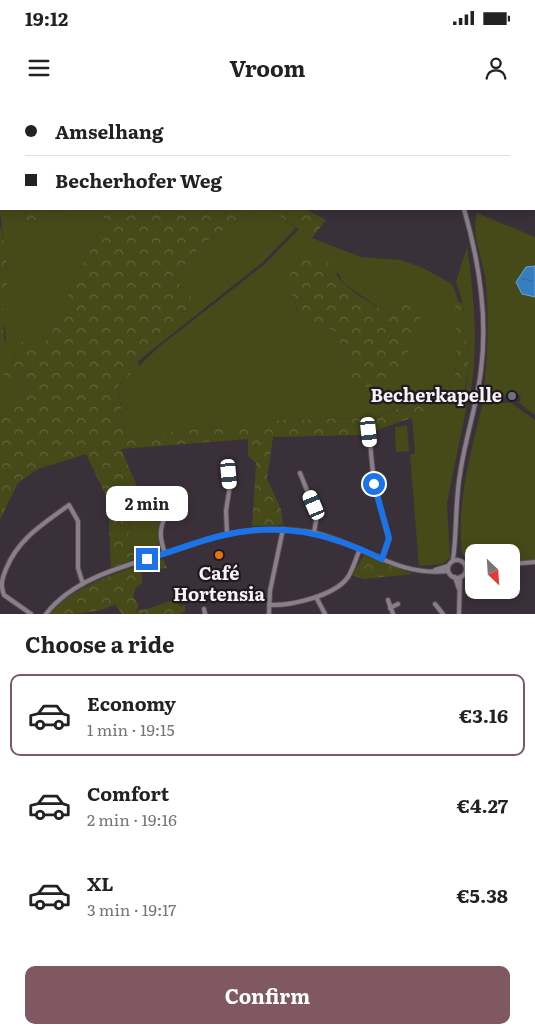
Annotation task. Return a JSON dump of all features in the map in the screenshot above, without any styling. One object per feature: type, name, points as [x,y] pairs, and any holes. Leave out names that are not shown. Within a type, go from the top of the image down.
[{"type":"street","points":[[46,614],[62,598],[83,584],[106,573],[227,534],[283,530],[314,533],[360,548],[414,571],[448,568],[453,560],[456,548],[455,506],[460,472],[477,398],[484,334],[479,274],[464,210]]},
{"type":"street","points":[[369,432],[374,484],[389,538],[382,559]]},
{"type":"street","points":[[300,473],[316,515],[314,533]]},
{"type":"street","points":[[227,534],[226,511],[230,484],[229,474]]},
{"type":"street","points":[[165,554],[161,536],[162,526],[171,502],[169,493]]},
{"type":"street","points":[[31,614],[4,595],[1,583],[19,545],[68,505],[78,521],[78,568],[83,584]]},
{"type":"street","points":[[269,614],[269,604],[283,530]]},
{"type":"street","points":[[269,604],[295,605],[343,583],[349,575],[360,548]]},
{"type":"street","points":[[456,548],[460,560],[465,567]]},
{"type":"street","points":[[453,560],[460,560]]},
{"type":"street","points":[[520,563],[535,562]]},
{"type":"street","points":[[448,568],[457,577],[459,614]]},
{"type":"street","points":[[457,577],[465,569]]},
{"type":"street","points":[[316,597],[325,614]]},
{"type":"street","points":[[388,600],[393,614]]},
{"type":"street","points":[[390,608],[398,604]]},
{"type":"street","points":[[435,604],[443,614]]},
{"type":"green space","points":[[72,210],[107,210],[93,246],[75,276],[56,326],[37,354],[25,341],[14,354],[9,379],[14,386],[22,376],[28,378],[16,402],[0,408],[0,344],[4,346],[6,340],[2,308],[7,269],[0,211],[6,212],[24,222],[71,213]]},
{"type":"green space","points":[[73,210],[72,213],[24,222],[6,212],[0,211]]},
{"type":"green space","points":[[107,210],[255,210],[202,244],[174,278],[196,302],[136,355],[139,366],[118,386],[125,437],[281,420],[375,418],[454,385],[457,354],[455,301],[463,303],[469,368],[462,400],[363,435],[273,437],[267,479],[281,509],[283,525],[252,526],[256,463],[248,456],[248,439],[121,449],[137,486],[128,529],[135,559],[111,568],[108,500],[86,454],[38,469],[18,483],[0,519],[0,408],[16,402],[28,378],[22,376],[14,386],[9,379],[3,376],[21,342],[25,341],[37,353],[56,326],[75,276],[93,246]]},
{"type":"green space","points":[[255,210],[277,210],[281,217],[296,228],[263,262],[138,361],[136,355],[196,302],[174,278],[202,244]]},
{"type":"green space","points":[[277,210],[308,210],[326,220],[312,238],[281,217]]},
{"type":"green space","points":[[477,213],[535,237],[535,415],[519,403],[521,396],[514,391],[503,397],[483,395],[488,312],[485,275],[475,230]]},
{"type":"green space","points":[[0,226],[7,267],[5,301],[2,308],[9,315],[3,327],[5,346],[0,344]]},
{"type":"green space","points":[[299,229],[312,238],[361,257],[401,260],[423,268],[452,284],[459,302],[456,301],[457,354],[454,385],[374,418],[281,420],[125,437],[118,386],[160,346],[265,264]],"holes":[[[299,259],[339,274],[343,283],[390,315],[402,300],[422,315],[414,327],[413,340],[354,383],[336,332],[299,315],[291,287],[292,273]]]},
{"type":"green space","points":[[467,247],[472,284],[475,340],[470,396],[465,394],[469,368],[463,303],[456,282]]},
{"type":"green space","points":[[308,255],[322,258],[330,264],[343,283],[359,296],[390,315],[402,300],[416,301],[422,315],[411,346],[397,369],[379,386],[371,388],[354,383],[336,332],[299,315],[292,294],[290,294],[289,282],[294,266]]},
{"type":"green space","points":[[462,400],[468,400],[447,503],[450,558],[442,564],[419,566],[410,455],[415,453],[412,417]]},
{"type":"green space","points":[[483,402],[511,403],[535,420],[535,559],[520,560],[520,544],[465,544],[465,556],[462,554],[461,515],[470,459]]},
{"type":"green space","points":[[407,426],[409,451],[396,452],[395,427]]},
{"type":"green space","points":[[133,508],[164,511],[158,529],[159,551],[135,559],[128,529]]},
{"type":"green space","points":[[364,555],[413,574],[364,579],[352,575]]},
{"type":"green space","points":[[163,559],[167,568],[161,569],[153,564],[141,570],[142,583],[135,589],[133,597],[139,605],[135,614],[122,614],[115,604],[93,612],[50,614],[72,594],[87,586],[134,567]]},
{"type":"green space","points":[[176,600],[179,606],[185,605],[185,611],[180,614],[136,614],[138,610],[148,609]]},
{"type":"water","points":[[535,266],[535,297],[522,294],[516,282],[526,267]]},
{"type":"place","name":"Becherkapelle","points":[[512,396]]},
{"type":"place","name":"Café Hortensia","points":[[219,555]]},
{"type":"route","points":[[147,559],[218,536],[268,529],[314,533],[360,548],[382,559],[388,546],[389,538],[374,484]]}]
